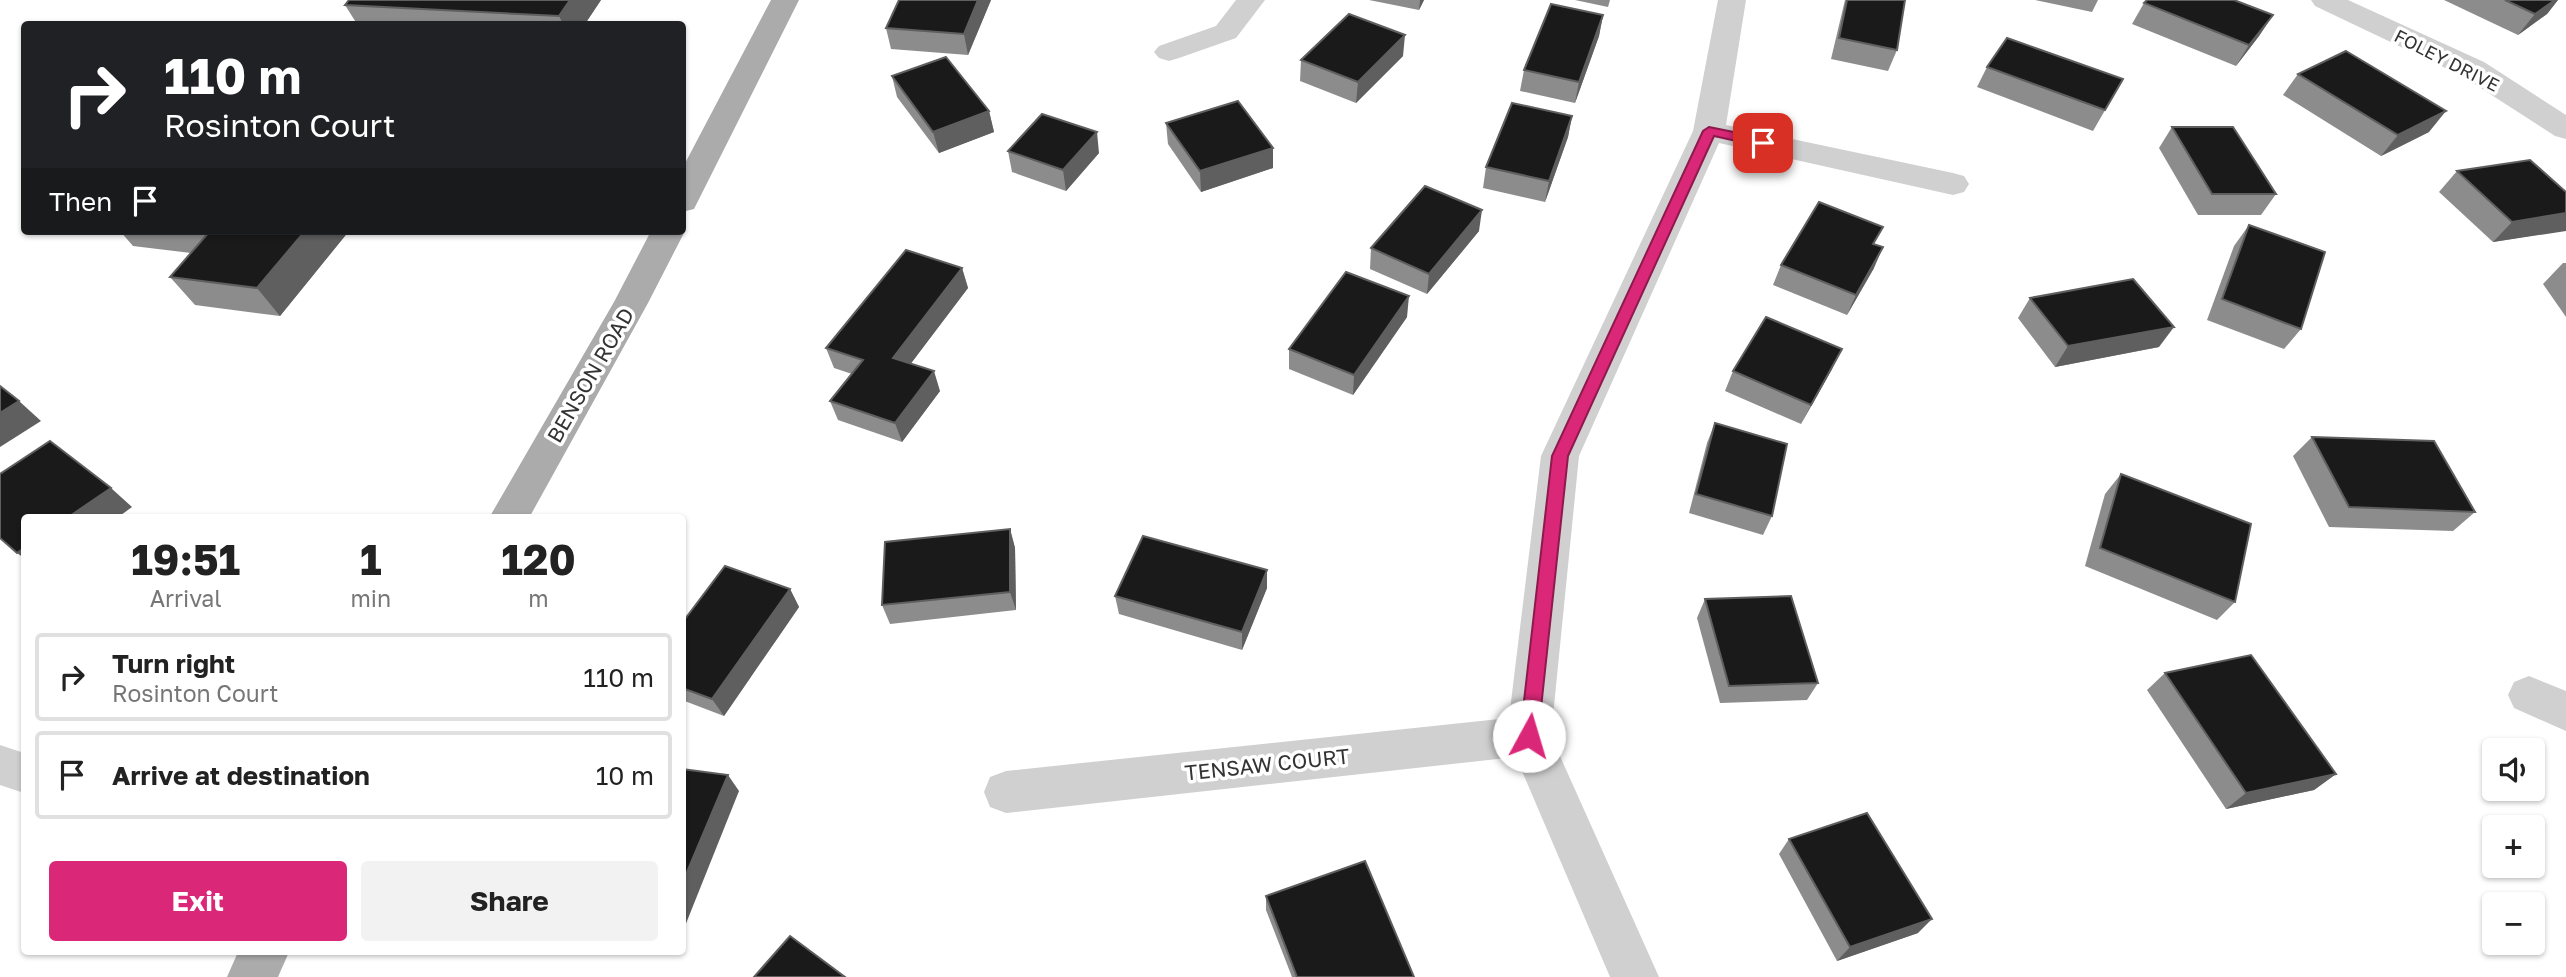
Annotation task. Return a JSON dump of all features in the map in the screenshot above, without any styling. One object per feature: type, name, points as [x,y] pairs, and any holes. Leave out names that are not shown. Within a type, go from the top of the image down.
[{"type":"main road","points":[[686,193],[785,0]]},
{"type":"main road","name":"BENSON ROAD","points":[[511,514],[631,303],[665,235]]},
{"type":"main road","points":[[251,977],[263,955]]},
{"type":"street","points":[[1169,52],[1226,32],[1251,0]]},
{"type":"street","points":[[1635,977],[1529,736],[1560,456],[1709,131],[1732,0]]},
{"type":"street","name":"FOLEY DRIVE","points":[[2325,0],[2473,69],[2566,129]]},
{"type":"street","points":[[1709,131],[1953,184]]},
{"type":"street","name":"TENSAW COURT","points":[[1006,792],[1529,736]]},
{"type":"street","points":[[0,765],[21,772]]},
{"type":"building","points":[[349,0],[570,0],[559,16],[345,5]]},
{"type":"building","points":[[899,0],[978,0],[964,34],[886,28]]},
{"type":"building","points":[[1847,0],[1905,0],[1897,50],[1839,38]]},
{"type":"building","points":[[2147,0],[2234,0],[2273,15],[2249,45],[2144,3]]},
{"type":"building","points":[[2505,0],[2555,0],[2535,14]]},
{"type":"building","points":[[1551,4],[1603,15],[1579,82],[1524,70]]},
{"type":"building","points":[[1349,14],[1405,35],[1358,82],[1301,60]]},
{"type":"building","points":[[2007,38],[2123,79],[2105,110],[1987,67]]},
{"type":"building","points":[[2346,51],[2446,111],[2398,135],[2298,74]]},
{"type":"building","points":[[946,57],[989,111],[933,132],[892,76]]},
{"type":"building","points":[[1238,101],[1273,148],[1200,171],[1166,123]]},
{"type":"building","points":[[1512,103],[1572,116],[1549,181],[1486,167]]},
{"type":"building","points":[[1042,114],[1097,132],[1063,170],[1008,151]]},
{"type":"building","points":[[2172,127],[2233,127],[2276,194],[2212,194]]},
{"type":"building","points":[[2530,160],[2566,192],[2566,213],[2512,222],[2457,171]]},
{"type":"building","points":[[1425,186],[1482,210],[1429,274],[1371,248]]},
{"type":"building","points":[[1819,202],[1883,227],[1873,244],[1883,247],[1856,295],[1781,265]]},
{"type":"building","points":[[2249,225],[2325,252],[2301,329],[2222,299]]},
{"type":"building","points":[[207,235],[302,235],[257,288],[170,277]]},
{"type":"building","points":[[906,250],[962,268],[893,358],[934,371],[895,423],[830,401],[863,360],[826,348]]},
{"type":"building","points":[[1346,272],[1409,296],[1354,375],[1289,349]]},
{"type":"building","points":[[2133,279],[2174,327],[2068,346],[2030,298]]},
{"type":"building","points":[[1766,317],[1842,349],[1811,405],[1733,371]]},
{"type":"building","points":[[0,386],[19,401],[0,413]]},
{"type":"building","points":[[1715,423],[1787,444],[1772,516],[1696,494]]},
{"type":"building","points":[[2312,437],[2434,441],[2475,512],[2349,507]]},
{"type":"building","points":[[50,441],[111,488],[73,514],[21,514],[21,550],[17,553],[0,538],[0,474]]},
{"type":"building","points":[[2121,474],[2251,524],[2235,602],[2100,548]]},
{"type":"building","points":[[1010,529],[1010,592],[882,605],[885,542]]},
{"type":"building","points":[[1143,536],[1267,570],[1242,632],[1115,596]]},
{"type":"building","points":[[725,566],[790,589],[712,699],[686,689],[686,618]]},
{"type":"building","points":[[1791,596],[1818,683],[1729,686],[1705,599]]},
{"type":"building","points":[[2251,655],[2336,774],[2246,793],[2165,673]]},
{"type":"building","points":[[686,770],[728,775],[686,875]]},
{"type":"building","points":[[1867,813],[1932,919],[1850,947],[1789,839]]},
{"type":"building","points":[[1365,861],[1414,977],[1297,977],[1266,896]]},
{"type":"building","points":[[790,936],[845,977],[754,977]]},
{"type":"route","points":[[1529,736],[1560,456],[1709,131],[1763,143]]}]
